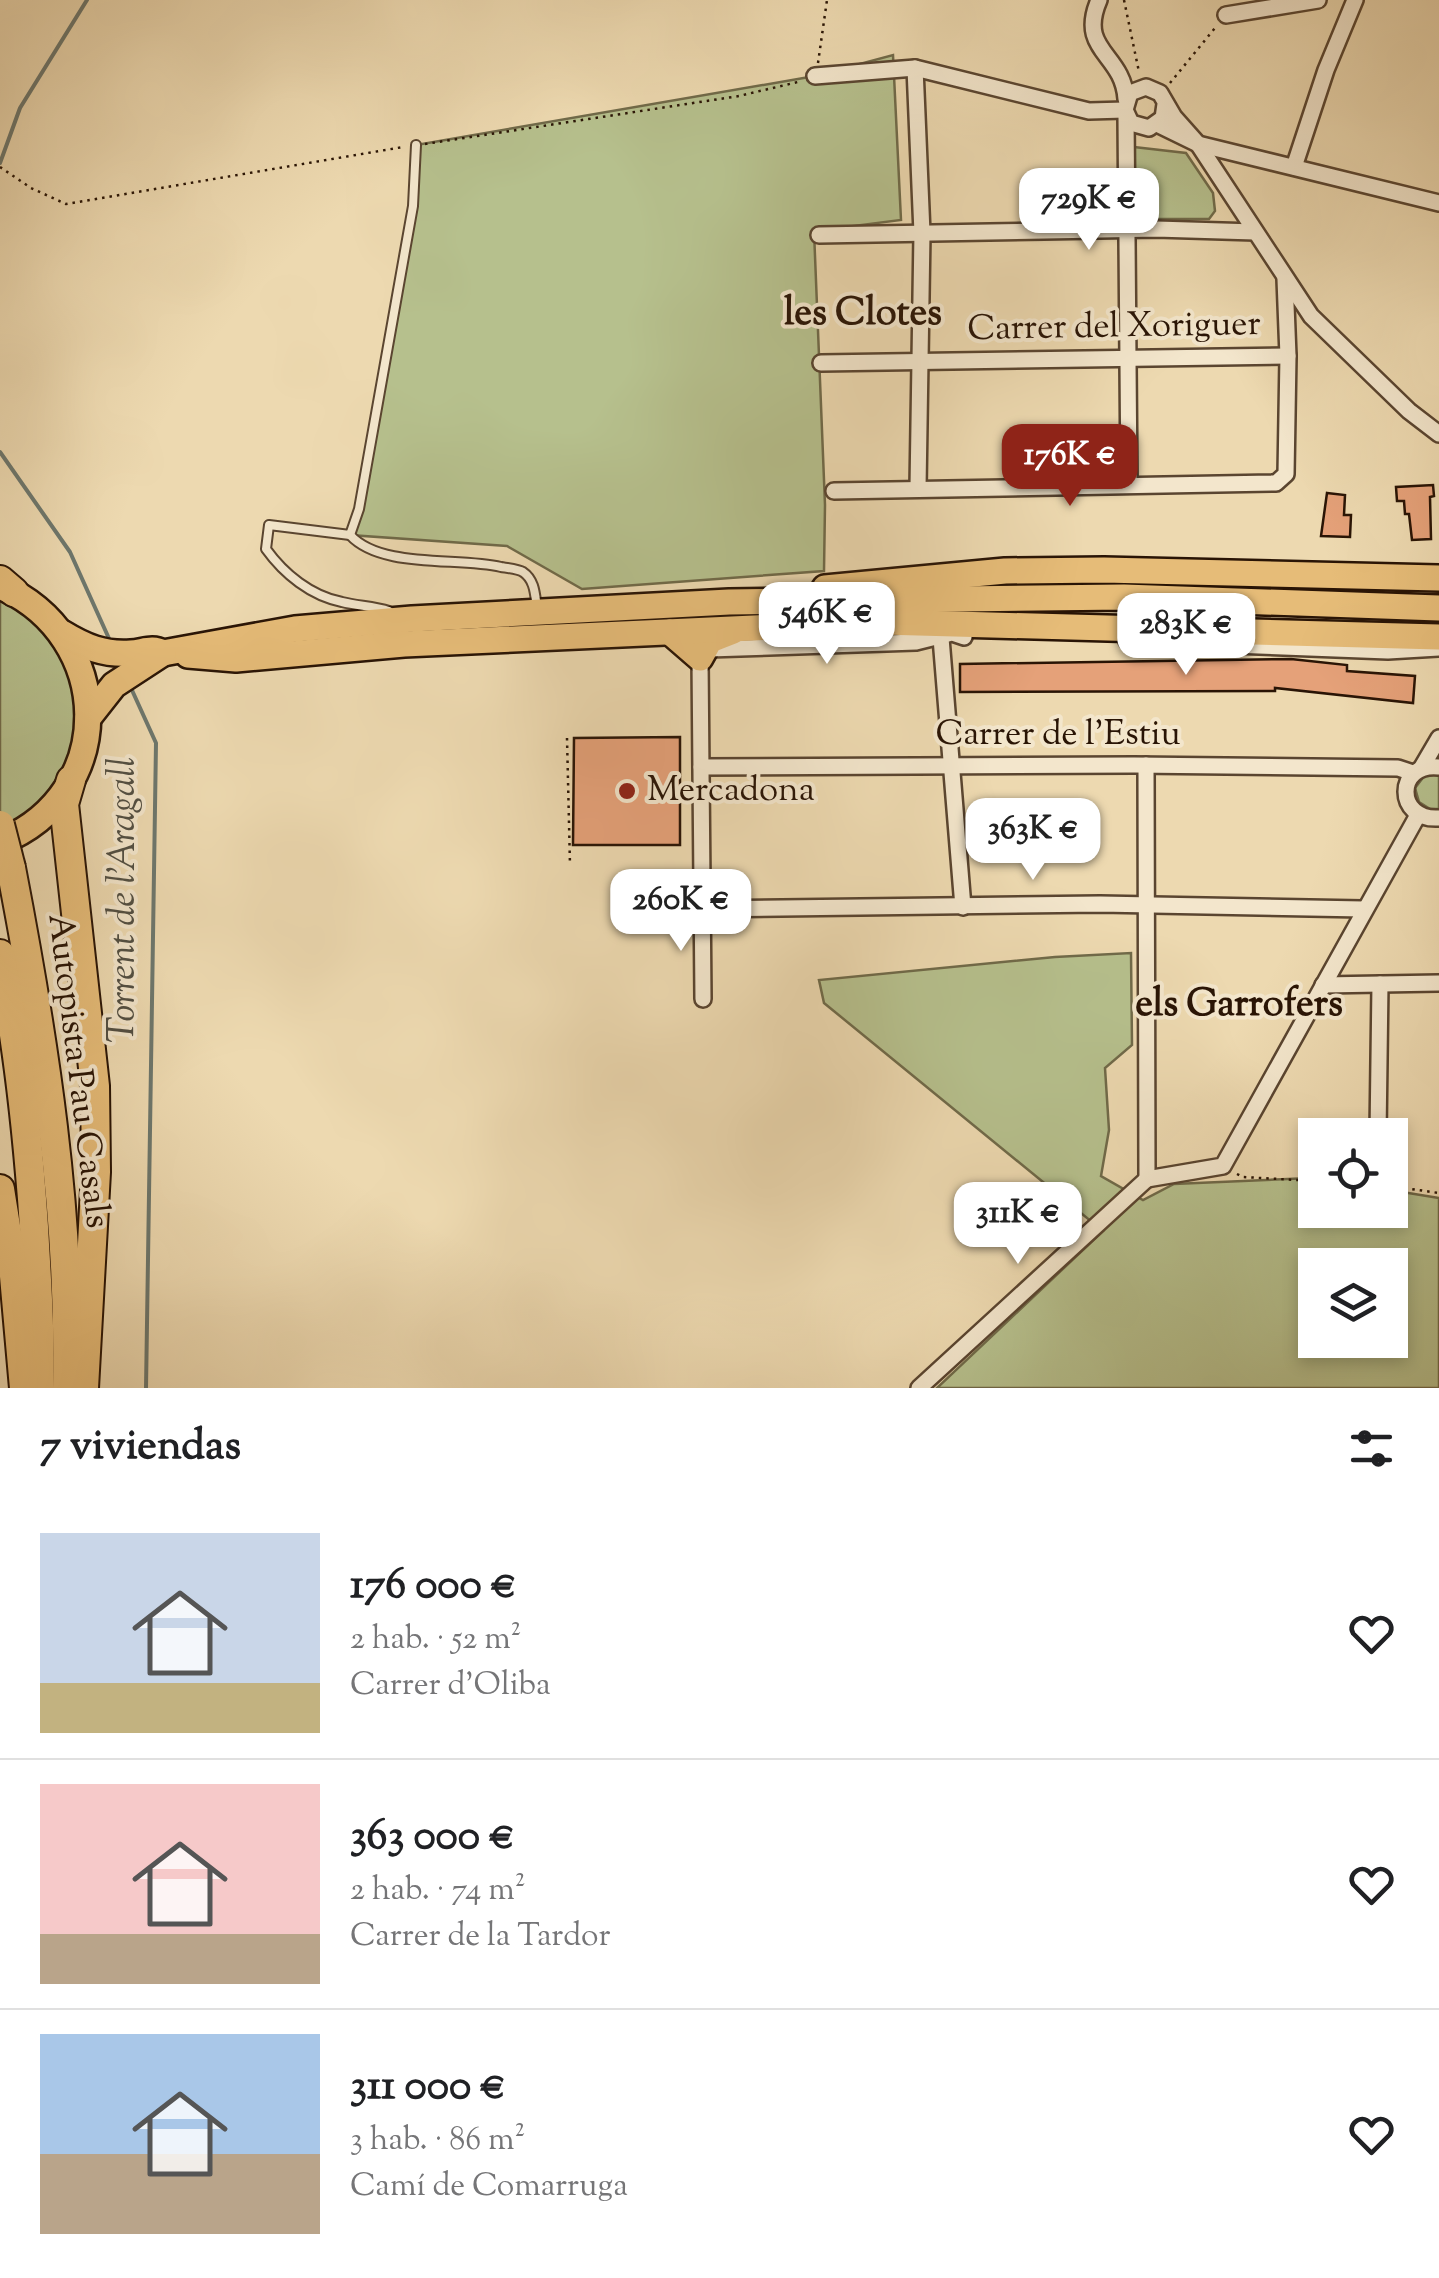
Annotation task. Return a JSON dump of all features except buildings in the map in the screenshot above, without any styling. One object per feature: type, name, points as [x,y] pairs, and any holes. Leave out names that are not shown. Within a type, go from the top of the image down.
[{"type":"highway","points":[[71,780],[64,804],[95,1086],[96,1172],[84,1388]]},
{"type":"highway","name":"Autopista Pau Casals","points":[[0,826],[46,1072],[64,1268],[67,1388]]},
{"type":"highway","name":"Autopista Pau Casals","points":[[0,954],[18,1065],[30,1177],[41,1336],[39,1388]]},
{"type":"highway","points":[[0,1188],[14,1276],[24,1388]]},
{"type":"main road","points":[[670,632],[702,654],[710,640],[791,592],[1006,570],[1439,578]]},
{"type":"main road","points":[[5,586],[86,648],[106,653],[154,649],[236,659],[404,644],[670,632],[749,615],[1439,637]]},
{"type":"main road","points":[[88,718],[114,685],[168,652],[259,634],[412,619],[749,615],[1124,596],[1439,608]]},
{"type":"main road","points":[[0,842],[39,819],[71,780],[86,740],[88,718],[82,673],[62,633]]},
{"type":"street","points":[[1099,0],[1092,17],[1092,35],[1126,86],[1129,485]]},
{"type":"street","points":[[1226,14],[1318,0]]},
{"type":"street","points":[[1294,167],[1326,70],[1355,0]]},
{"type":"street","points":[[915,68],[922,233],[918,488]]},
{"type":"street","points":[[815,76],[915,68],[1089,111],[1126,108],[1149,126],[1198,144],[1439,204]]},
{"type":"street","points":[[1126,108],[1136,89],[1157,95],[1198,144],[1322,329],[1439,434]]},
{"type":"street","points":[[1126,143],[1163,118],[1157,95]]},
{"type":"street","points":[[819,235],[1255,232]]},
{"type":"street","points":[[834,491],[1276,484],[1286,474],[1285,279]]},
{"type":"street","points":[[1288,334],[1305,326],[1322,329]]},
{"type":"street","name":"Carrer del Xoriguer","points":[[821,362],[1288,356]]},
{"type":"street","points":[[882,622],[941,638]]},
{"type":"street","points":[[703,999],[695,969],[704,909],[702,654],[916,642],[952,634],[1388,652],[1439,648]]},
{"type":"street","points":[[941,638],[963,907]]},
{"type":"street","points":[[1439,738],[1425,769],[1408,783],[1406,798],[1418,815],[1439,818]]},
{"type":"street","points":[[1146,765],[1147,1179]]},
{"type":"street","name":"Carrer de l'Estiu","points":[[701,766],[1425,769]]},
{"type":"street","points":[[919,1388],[1147,1179],[1222,1166],[1418,815]]},
{"type":"street","points":[[704,909],[1148,904],[1364,909]]},
{"type":"street","points":[[1323,985],[1439,983]]},
{"type":"street","points":[[1378,1118],[1380,984]]},
{"type":"lane","points":[[350,535],[359,508],[413,206],[416,145]]},
{"type":"lane","points":[[412,619],[379,608],[338,602],[305,587],[279,568],[266,549],[269,525],[350,535],[362,548],[421,560],[487,564],[523,571],[533,584],[538,615]]},
{"type":"path","points":[[0,167],[31,188],[66,204],[739,96],[815,76],[826,0]]},
{"type":"path","points":[[1124,0],[1132,43],[1157,95],[1226,14]]},
{"type":"path","points":[[567,738],[570,865]]},
{"type":"path","points":[[1222,1166],[1244,1177],[1298,1180]]},
{"type":"path","points":[[1408,1189],[1439,1193]]},
{"type":"green space","points":[[893,55],[901,220],[814,231],[824,571],[582,589],[507,546],[350,535],[413,206],[416,145],[815,76]]},
{"type":"green space","points":[[1134,147],[1186,153],[1213,193],[1215,211],[1209,219],[1136,219]]},
{"type":"green space","points":[[0,597],[42,623],[76,680],[77,747],[44,805],[0,833]]},
{"type":"green space","points":[[1439,774],[1439,809],[1430,809],[1419,802],[1415,788],[1425,775]]},
{"type":"green space","points":[[1131,953],[1132,1045],[1105,1068],[1109,1130],[1101,1176],[1143,1200],[1174,1184],[1298,1179],[1298,1228],[1408,1228],[1408,1193],[1439,1198],[1439,1388],[937,1388],[1103,1231],[824,1003],[819,980]]},
{"type":"waterway","name":"Torrent de l'Aragall","points":[[0,163],[20,108],[87,0]]},
{"type":"waterway","name":"Torrent de l'Aragall","points":[[0,452],[70,552],[111,643]]},
{"type":"waterway","name":"Torrent de l'Aragall","points":[[131,688],[156,743],[146,1388]]},
{"type":"place","name":"Mercadona","points":[[627,791]]},
{"type":"district","name":"les Clotes","points":[[863,315]]},
{"type":"district","name":"els Garrofers","points":[[1239,1006]]}]
